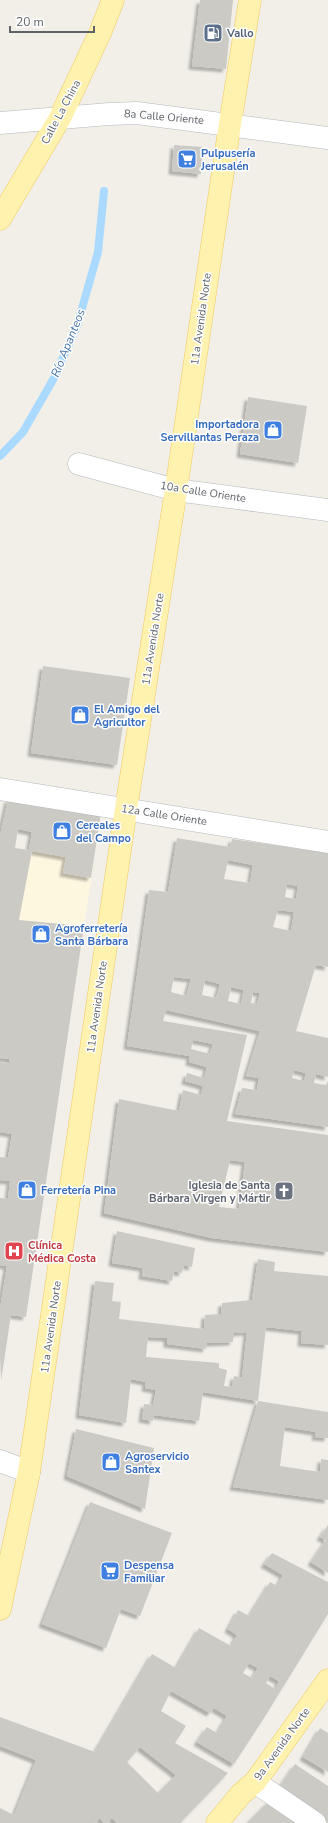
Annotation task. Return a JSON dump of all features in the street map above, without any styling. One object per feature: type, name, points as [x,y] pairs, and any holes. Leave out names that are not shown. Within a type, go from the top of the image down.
[{"type":"main road","name":"Calle La China","points":[[0,219],[60,118],[100,33],[113,0]]},
{"type":"main road","name":"11a Avenida Norte","points":[[0,1609],[29,1472],[126,809],[250,0]]},
{"type":"main road","name":"9a Avenida Norte","points":[[217,1823],[242,1794],[255,1782],[328,1680]]},
{"type":"street","name":"8a Calle Oriente","points":[[0,123],[137,113],[328,138]]},
{"type":"street","name":"10a Calle Oriente","points":[[79,464],[176,490],[328,510]]},
{"type":"street","name":"12a Calle Oriente","points":[[0,790],[328,842]]},
{"type":"street","points":[[0,1461],[29,1472]]},
{"type":"street","points":[[255,1782],[315,1823]]},
{"type":"shaded area","name":"Agroferretería Santa Bárbara","points":[[0,846],[94,861],[69,1027],[0,1021]]},
{"type":"building","name":"Vallo","points":[[200,0],[233,0],[226,69],[192,66]]},
{"type":"building","name":"Pulpusería Jerusalén","points":[[174,145],[203,147],[201,174],[172,171]]},
{"type":"building","name":"Importadora Servillantas Peraza","points":[[248,397],[307,406],[298,463],[240,454]]},
{"type":"building","name":"El Amigo del Agricultor","points":[[43,666],[130,678],[117,765],[31,753]]},
{"type":"building","points":[[8,799],[101,812],[91,878],[63,873],[66,857],[32,851],[19,920],[84,926],[26,1317],[11,1315],[1,1381],[0,1309],[7,1266],[0,1265],[0,1198],[8,1199],[10,1181],[0,1180],[0,1157],[8,1158],[12,1134],[0,1132],[0,1062],[9,1063],[9,1059],[0,1058],[0,835]],"holes":[[[18,829],[32,832],[29,850],[15,848]]]},
{"type":"building","points":[[177,838],[230,847],[232,839],[328,853],[328,967],[316,965],[296,1031],[328,1038],[328,1077],[316,1074],[314,1083],[326,1085],[328,1081],[328,1127],[235,1114],[242,1088],[257,1090],[259,1078],[246,1076],[260,1031],[166,1010],[163,1021],[247,1035],[227,1121],[328,1135],[328,1252],[212,1238],[104,1213],[119,1099],[179,1111],[183,1090],[201,1095],[203,1086],[185,1081],[187,1073],[204,1078],[207,1067],[189,1062],[190,1056],[127,1046],[149,890],[168,892]],"holes":[[[228,860],[253,865],[250,883],[224,879]],[[287,884],[298,886],[296,899],[285,897]],[[278,910],[294,912],[291,931],[273,927]],[[174,977],[191,979],[186,996],[171,992]],[[205,980],[220,984],[216,998],[202,995]],[[231,987],[244,990],[241,1004],[228,1001]],[[253,992],[260,993],[257,1004],[251,1003]],[[193,1040],[213,1044],[210,1054],[191,1049]],[[294,1070],[306,1073],[304,1081],[292,1078]],[[230,1160],[245,1162],[239,1209],[219,1207]]]},
{"type":"building","points":[[117,1231],[195,1248],[192,1267],[184,1265],[182,1273],[174,1271],[172,1281],[142,1276],[143,1268],[112,1263]]},
{"type":"building","points":[[258,1259],[275,1262],[274,1271],[328,1276],[328,1345],[301,1343],[302,1331],[266,1327],[258,1401],[203,1392],[199,1421],[154,1415],[153,1421],[142,1419],[144,1404],[153,1405],[156,1390],[145,1388],[146,1382],[131,1379],[126,1423],[79,1415],[95,1281],[114,1283],[112,1301],[121,1302],[119,1319],[204,1329],[205,1315],[221,1314],[222,1303],[252,1300]],"holes":[[[247,1332],[242,1378],[234,1376],[232,1387],[224,1386],[227,1370],[219,1368],[219,1363],[146,1357],[148,1337],[167,1338],[167,1344],[206,1349],[207,1343],[233,1342],[234,1333]]]},
{"type":"building","points":[[258,1401],[328,1412],[328,1438],[315,1437],[316,1432],[285,1427],[280,1466],[320,1472],[321,1459],[328,1460],[328,1500],[233,1487]]},
{"type":"building","name":"Agroservicio Santex","points":[[76,1429],[154,1448],[145,1509],[67,1476]]},
{"type":"building","name":"Despensa Familiar","points":[[90,1502],[172,1533],[140,1616],[121,1609],[106,1648],[42,1624]]},
{"type":"building","points":[[328,1525],[328,1573],[311,1562],[326,1540],[320,1537]]},
{"type":"building","points":[[272,1553],[328,1582],[328,1614],[234,1764],[197,1742],[207,1727],[217,1733],[227,1716],[214,1708],[210,1713],[171,1691],[161,1711],[186,1726],[175,1743],[228,1773],[180,1823],[117,1823],[112,1818],[107,1823],[104,1823],[100,1818],[95,1823],[0,1823],[0,1808],[14,1815],[36,1760],[0,1746],[0,1717],[95,1752],[152,1654],[176,1668],[199,1628],[231,1646],[237,1635],[228,1629],[238,1610],[249,1616],[270,1582],[277,1586],[283,1575],[264,1564]],"holes":[[[249,1663],[258,1668],[252,1678],[243,1673]],[[270,1676],[279,1681],[275,1689],[266,1683]],[[140,1747],[176,1775],[158,1793],[127,1762]]]},
{"type":"building","points":[[320,1728],[328,1733],[328,1772],[303,1757]]},
{"type":"building","points":[[295,1764],[328,1786],[328,1823],[277,1791]]},
{"type":"building","points":[[269,1801],[300,1823],[247,1823]]},
{"type":"waterway","name":"Río Apanteos","points":[[0,456],[23,432],[54,378],[77,326],[98,252],[104,191]]},
{"type":"place","name":"Vallo","points":[[213,33]]},
{"type":"place","name":"Pulpusería Jerusalén","points":[[187,159]]},
{"type":"place","name":"Importadora Servillantas Peraza","points":[[273,430]]},
{"type":"place","name":"El Amigo del Agricultor","points":[[80,715]]},
{"type":"place","name":"Cereales del Campo","points":[[62,831]]},
{"type":"place","name":"Agroferretería Santa Bárbara","points":[[41,934]]},
{"type":"place","name":"Ferretería Pina","points":[[27,1190]]},
{"type":"place","name":"Iglesia de Santa Bárbara Virgen y Mártir","points":[[284,1191]]},
{"type":"place","name":"Clínica Médica Costa","points":[[14,1251]]},
{"type":"place","name":"Agroservicio Santex","points":[[111,1462]]},
{"type":"place","name":"Despensa Familiar","points":[[110,1571]]}]
